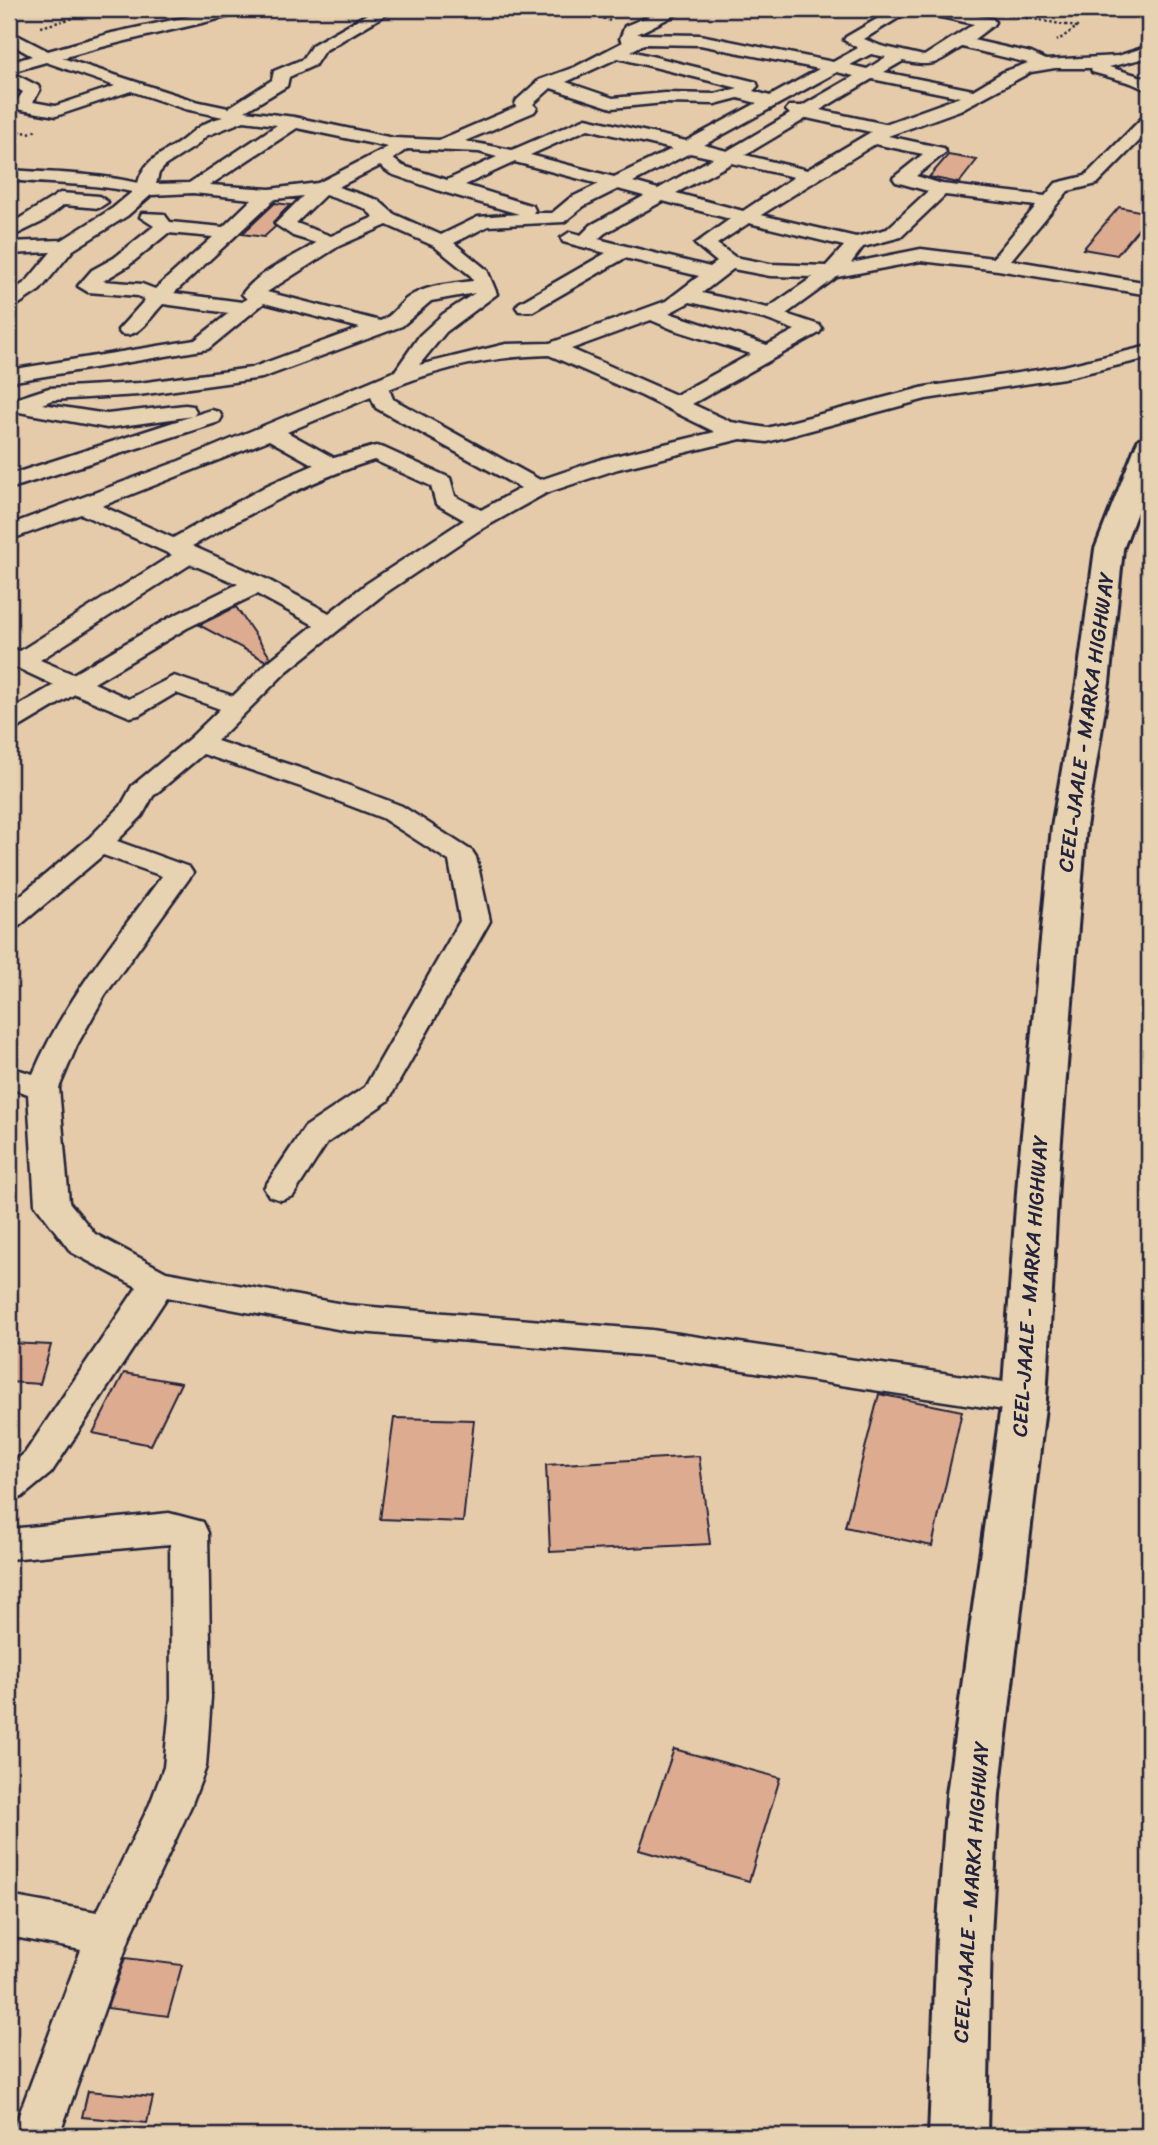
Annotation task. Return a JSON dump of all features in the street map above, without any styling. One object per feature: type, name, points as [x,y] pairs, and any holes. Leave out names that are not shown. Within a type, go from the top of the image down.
[{"type":"street","points":[[9,68],[112,38],[167,28],[241,9]]},
{"type":"street","points":[[146,190],[146,177],[153,166],[167,154],[192,142],[199,132],[237,114],[259,96],[263,89],[281,82],[280,75],[309,62],[318,48],[387,9]]},
{"type":"street","points":[[678,9],[631,29],[628,39],[700,40],[974,95]]},
{"type":"street","points":[[905,9],[852,40],[870,48],[926,61],[960,42],[987,22]]},
{"type":"street","points":[[932,9],[987,22]]},
{"type":"street","points":[[11,38],[50,58],[191,105],[406,144],[479,147],[745,217],[856,243],[894,233],[941,189]]},
{"type":"street","points":[[442,145],[528,108],[523,104],[551,82],[642,39]]},
{"type":"street","points":[[960,42],[1036,62],[1085,65],[1142,55],[1143,83],[1085,65]]},
{"type":"street","points":[[441,242],[485,221],[557,218],[577,202],[685,148],[870,48]]},
{"type":"street","points":[[551,82],[612,103],[645,99],[715,99],[738,93],[750,86],[617,52]]},
{"type":"street","points":[[520,219],[540,230],[592,235],[900,56]]},
{"type":"street","points":[[722,268],[705,244],[745,217],[879,134],[909,120],[939,112],[1036,62]]},
{"type":"street","points":[[9,77],[32,90],[22,105],[56,111],[131,86]]},
{"type":"street","points":[[738,93],[937,152],[902,178],[941,189],[1049,202]]},
{"type":"street","points":[[92,98],[115,107]]},
{"type":"street","points":[[998,264],[1062,187],[1091,180],[1149,121]]},
{"type":"street","points":[[193,188],[294,122]]},
{"type":"street","points":[[446,187],[586,123],[811,176]]},
{"type":"street","points":[[349,197],[383,174],[406,144]]},
{"type":"street","points":[[9,175],[60,180],[103,180],[146,190],[193,188],[229,193],[270,194],[322,188],[383,174],[446,187],[557,218],[621,252],[722,268],[833,272],[920,255],[998,264],[1149,289]]},
{"type":"street","points":[[322,188],[371,204],[387,218],[441,242],[480,274],[505,312]]},
{"type":"street","points":[[322,188],[284,223],[300,232],[332,242]]},
{"type":"street","points":[[9,302],[33,286],[66,246],[123,209],[146,190]]},
{"type":"street","points":[[128,330],[155,297],[228,233],[242,215],[270,194]]},
{"type":"street","points":[[9,232],[35,218],[60,199],[123,209],[157,218],[164,227]]},
{"type":"street","points":[[253,303],[252,294],[268,281],[332,242],[387,218]]},
{"type":"street","points":[[228,233],[164,227],[121,262],[99,274],[88,286],[142,290],[155,297],[253,303],[438,331]]},
{"type":"street","points":[[771,314],[833,272],[846,260],[856,243]]},
{"type":"street","points":[[9,248],[66,246]]},
{"type":"street","points":[[9,533],[246,441],[404,375],[505,312],[621,252]]},
{"type":"street","points":[[552,349],[673,305],[722,268]]},
{"type":"street","points":[[13,407],[49,394],[184,384],[255,374],[332,348],[387,324],[409,304],[434,292],[505,312]]},
{"type":"street","points":[[676,404],[811,330],[771,314],[687,295]]},
{"type":"street","points":[[404,375],[411,357],[475,300],[505,312],[552,349],[723,427],[767,435],[925,393],[1064,372],[1149,352]]},
{"type":"street","points":[[9,376],[201,345],[253,303]]},
{"type":"street","points":[[650,312],[679,325],[770,353]]},
{"type":"street","points":[[171,351],[184,384],[209,413],[246,441]]},
{"type":"street","points":[[377,385],[384,403],[538,488]]},
{"type":"street","points":[[13,407],[107,421],[209,413]]},
{"type":"street","points":[[9,482],[209,413]]},
{"type":"street","points":[[270,431],[331,466]]},
{"type":"street","points":[[9,920],[99,844],[132,810],[142,792],[199,744],[277,667],[375,589],[481,520],[538,488],[610,464],[741,432]]},
{"type":"street","points":[[400,463],[455,442]]},
{"type":"street","name":"CEEL-JAALE - MARKA HIGHWAY","points":[[958,2136],[964,1936],[973,1794],[1024,1399],[1039,1165],[1069,828],[1093,683],[1109,549],[1149,445]]},
{"type":"street","points":[[15,658],[276,490],[358,456],[376,453],[442,484],[444,499],[481,520]]},
{"type":"street","points":[[80,505],[257,584],[331,624]]},
{"type":"street","points":[[9,722],[178,623],[257,584]]},
{"type":"street","points":[[15,658],[130,709],[174,684],[237,706]]},
{"type":"street","points":[[199,744],[311,781],[392,812],[462,857],[475,921],[377,1094],[316,1135],[281,1188]]},
{"type":"street","points":[[99,844],[179,873],[92,992],[61,1045],[43,1088],[52,1204],[83,1243],[158,1283],[348,1318],[653,1343],[1024,1399]]},
{"type":"street","points":[[9,1077],[43,1088]]},
{"type":"street","points":[[9,1487],[38,1463],[158,1283]]},
{"type":"street","points":[[9,1544],[169,1528],[189,1533],[191,1697],[185,1767],[170,1806],[109,1935],[35,2136]]},
{"type":"street","points":[[9,1916],[109,1935]]},
{"type":"path","points":[[11,38],[73,18],[89,9]]},
{"type":"path","points":[[987,22],[1001,13],[1077,27],[1036,62]]},
{"type":"building","points":[[948,155],[977,160],[959,183],[929,177]]},
{"type":"building","points":[[275,203],[290,205],[273,222],[275,227],[264,237],[242,234]]},
{"type":"building","points":[[1119,207],[1149,213],[1149,216],[1117,255],[1083,249]]},
{"type":"building","points":[[236,607],[270,657],[266,661],[199,625]]},
{"type":"building","points":[[9,1343],[51,1345],[40,1384],[9,1382]]},
{"type":"building","points":[[124,1373],[181,1383],[151,1445],[93,1433]]},
{"type":"building","points":[[879,1394],[962,1411],[932,1546],[845,1527]]},
{"type":"building","points":[[394,1418],[474,1420],[463,1522],[380,1519]]},
{"type":"building","points":[[699,1456],[710,1544],[550,1552],[546,1465]]},
{"type":"building","points":[[674,1749],[780,1778],[749,1881],[639,1850]]},
{"type":"building","points":[[125,1958],[182,1965],[168,2016],[107,2008]]},
{"type":"building","points":[[88,2091],[153,2097],[147,2123],[82,2117]]}]
